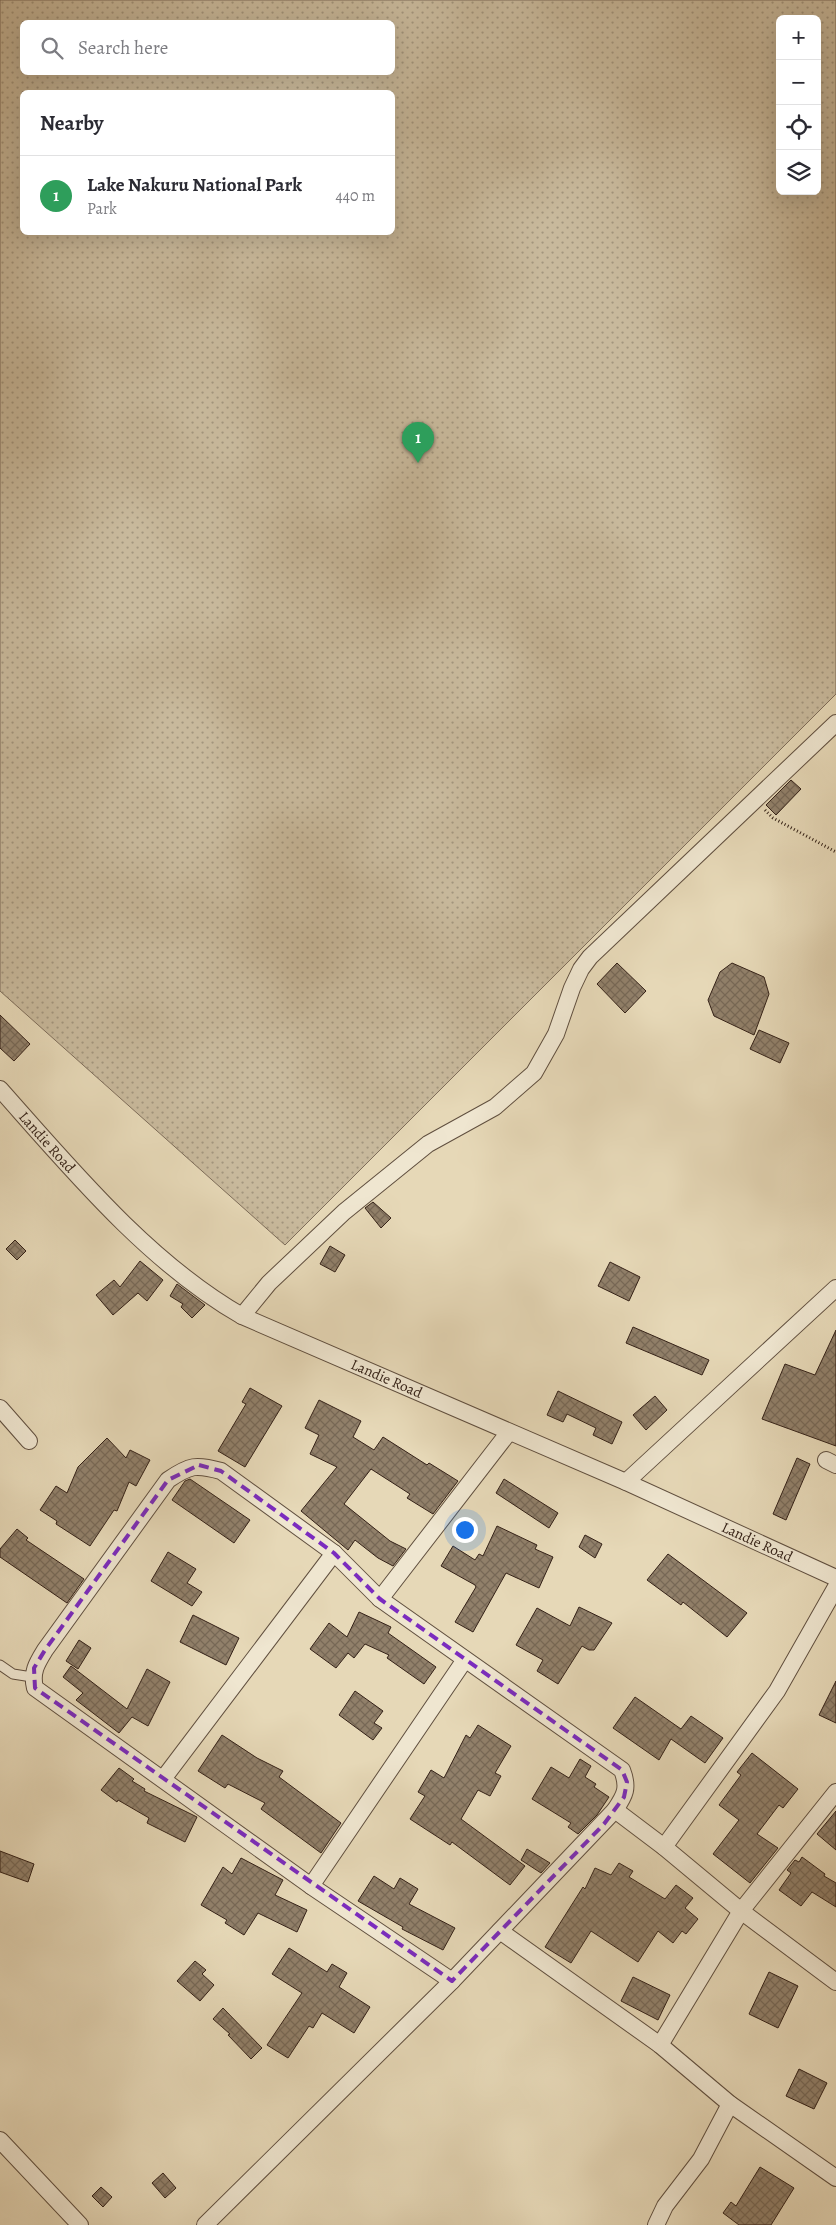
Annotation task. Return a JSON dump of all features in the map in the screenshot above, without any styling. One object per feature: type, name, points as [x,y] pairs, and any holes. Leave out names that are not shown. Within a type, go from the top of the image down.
[{"type":"street","points":[[242,1316],[268,1283],[344,1212],[428,1144],[495,1107],[534,1073],[556,1034],[572,988],[581,969],[590,957],[836,723]]},
{"type":"street","name":"Landie Road","points":[[0,1089],[85,1185],[175,1269],[211,1298],[242,1316],[626,1482],[836,1578]]},
{"type":"street","points":[[626,1482],[833,1297]]},
{"type":"street","points":[[0,1408],[29,1441]]},
{"type":"street","points":[[380,1599],[509,1432]]},
{"type":"street","points":[[205,2225],[452,1981],[500,1931],[615,1810],[624,1796],[627,1782],[622,1770],[464,1661],[380,1599],[334,1553],[221,1470],[199,1465],[185,1469],[168,1480],[45,1650],[34,1668],[32,1677],[35,1688],[311,1886],[452,1981]]},
{"type":"street","points":[[163,1779],[334,1553]]},
{"type":"street","points":[[664,1847],[778,1691],[836,1587]]},
{"type":"street","points":[[311,1886],[464,1661]]},
{"type":"street","points":[[660,2045],[741,1911],[836,1792]]},
{"type":"street","points":[[615,1810],[664,1847],[741,1911],[836,1982]]},
{"type":"street","points":[[500,1931],[660,2045],[730,2104],[836,2178]]},
{"type":"street","points":[[656,2225],[665,2206],[702,2159],[730,2104]]},
{"type":"street","points":[[0,2140],[80,2225]]},
{"type":"lane","points":[[0,1665],[13,1674],[32,1677]]},
{"type":"path","points":[[756,800],[773,818],[836,852]]},
{"type":"highlighted area","points":[[199,1465],[221,1471],[334,1553],[380,1599],[622,1770],[627,1782],[624,1797],[604,1824],[452,1981],[35,1688],[34,1668],[45,1650],[168,1480]]},
{"type":"shaded area","points":[[0,0],[836,0],[836,694],[285,1245],[0,991]]},
{"type":"building","points":[[791,780],[801,789],[776,815],[766,805]]},
{"type":"building","points":[[617,963],[646,991],[625,1013],[597,984]]},
{"type":"building","points":[[732,963],[764,977],[769,994],[754,1035],[714,1016],[708,1000],[720,972]]},
{"type":"building","points":[[0,1015],[30,1044],[14,1061],[0,1048]]},
{"type":"building","points":[[759,1030],[789,1043],[780,1063],[750,1049]]},
{"type":"building","points":[[373,1202],[391,1218],[381,1228],[365,1208]]},
{"type":"building","points":[[15,1240],[26,1251],[17,1260],[6,1249]]},
{"type":"building","points":[[330,1246],[345,1255],[335,1272],[320,1264]]},
{"type":"building","points":[[140,1261],[163,1280],[147,1301],[138,1293],[113,1315],[96,1295],[114,1280],[120,1287]]},
{"type":"building","points":[[610,1262],[640,1277],[629,1301],[598,1286]]},
{"type":"building","points":[[177,1284],[205,1305],[192,1318],[181,1307],[183,1304],[170,1296]]},
{"type":"building","points":[[633,1327],[709,1360],[702,1375],[626,1343]]},
{"type":"building","points":[[836,1330],[836,1446],[762,1419],[785,1364],[815,1375]]},
{"type":"building","points":[[250,1388],[282,1406],[245,1467],[218,1451],[246,1404],[242,1402]]},
{"type":"building","points":[[558,1391],[622,1422],[612,1444],[593,1435],[596,1428],[567,1414],[563,1422],[547,1415]]},
{"type":"building","points":[[655,1396],[667,1410],[646,1430],[633,1415]]},
{"type":"building","points":[[319,1400],[361,1421],[353,1437],[374,1450],[383,1437],[427,1465],[429,1463],[458,1481],[433,1514],[407,1498],[410,1494],[371,1469],[344,1504],[390,1541],[406,1549],[393,1566],[378,1558],[355,1540],[348,1550],[301,1511],[337,1467],[310,1454],[319,1435],[305,1428]]},
{"type":"building","points":[[107,1438],[126,1458],[130,1450],[150,1460],[136,1486],[129,1482],[117,1511],[114,1510],[90,1546],[56,1524],[57,1521],[40,1510],[56,1486],[67,1493],[78,1467]]},
{"type":"building","points":[[797,1458],[810,1464],[786,1520],[773,1514]]},
{"type":"building","points":[[190,1479],[250,1520],[234,1543],[172,1500],[185,1481]]},
{"type":"building","points":[[504,1479],[558,1513],[549,1528],[496,1493]]},
{"type":"building","points":[[497,1526],[537,1545],[535,1549],[553,1557],[539,1588],[506,1573],[473,1632],[455,1622],[476,1587],[441,1566],[453,1546],[475,1560],[479,1554],[483,1556]]},
{"type":"building","points":[[17,1529],[28,1538],[26,1540],[84,1579],[67,1603],[0,1557],[0,1549]]},
{"type":"building","points":[[585,1535],[602,1544],[595,1558],[579,1547]]},
{"type":"building","points":[[168,1552],[196,1569],[187,1583],[202,1592],[192,1606],[151,1581]]},
{"type":"building","points":[[668,1554],[747,1613],[727,1637],[683,1602],[681,1605],[647,1580]]},
{"type":"building","points":[[579,1607],[612,1623],[594,1650],[589,1650],[582,1646],[558,1684],[537,1671],[543,1660],[516,1645],[537,1608],[570,1626]]},
{"type":"building","points":[[359,1612],[391,1627],[388,1633],[436,1667],[424,1684],[387,1658],[389,1655],[365,1644],[354,1658],[348,1653],[336,1668],[310,1649],[329,1623],[347,1637]]},
{"type":"building","points":[[193,1615],[239,1638],[226,1665],[180,1642]]},
{"type":"building","points":[[79,1640],[91,1648],[78,1669],[66,1661]]},
{"type":"building","points":[[71,1666],[127,1709],[147,1669],[170,1682],[148,1726],[132,1717],[119,1733],[76,1700],[83,1693],[63,1677]]},
{"type":"building","points":[[836,1681],[836,1723],[819,1715]]},
{"type":"building","points":[[355,1691],[383,1711],[374,1723],[382,1728],[373,1740],[339,1715]]},
{"type":"building","points":[[635,1697],[681,1729],[691,1716],[723,1738],[705,1763],[671,1739],[659,1760],[613,1728]]},
{"type":"building","points":[[478,1725],[511,1746],[495,1773],[501,1776],[490,1796],[478,1790],[461,1819],[525,1866],[510,1885],[452,1842],[450,1845],[410,1819],[425,1796],[418,1792],[431,1770],[444,1778],[466,1735],[470,1738]]},
{"type":"building","points":[[222,1735],[257,1758],[283,1771],[279,1777],[341,1823],[321,1853],[261,1809],[265,1803],[228,1784],[225,1788],[198,1771]]},
{"type":"building","points":[[752,1753],[798,1789],[783,1808],[779,1805],[757,1834],[778,1848],[750,1883],[713,1854],[739,1820],[719,1805],[741,1775],[737,1772]]},
{"type":"building","points":[[580,1759],[591,1766],[585,1777],[596,1784],[594,1787],[609,1797],[597,1815],[578,1834],[568,1827],[571,1823],[532,1799],[551,1767],[569,1778]]},
{"type":"building","points":[[119,1768],[134,1779],[132,1781],[145,1789],[144,1791],[197,1817],[185,1842],[147,1823],[149,1818],[118,1800],[117,1802],[101,1790]]},
{"type":"building","points":[[836,1811],[836,1850],[817,1834]]},
{"type":"building","points":[[527,1849],[550,1863],[541,1873],[521,1860]]},
{"type":"building","points":[[0,1851],[34,1864],[28,1882],[0,1872]]},
{"type":"building","points":[[802,1857],[825,1874],[824,1876],[836,1883],[836,1907],[812,1892],[801,1906],[779,1890],[791,1873],[787,1870],[795,1860],[799,1862]]},
{"type":"building","points":[[241,1858],[283,1880],[275,1895],[307,1910],[297,1932],[258,1913],[244,1935],[225,1923],[227,1920],[201,1905],[223,1867],[232,1874]]},
{"type":"building","points":[[619,1863],[633,1871],[629,1877],[665,1899],[676,1885],[693,1898],[685,1908],[698,1919],[686,1934],[682,1931],[673,1943],[658,1931],[638,1962],[591,1931],[571,1963],[545,1947],[583,1887],[585,1889],[595,1868],[611,1875]]},
{"type":"building","points":[[374,1876],[394,1889],[400,1878],[418,1889],[409,1904],[455,1928],[443,1950],[402,1929],[403,1927],[358,1901]]},
{"type":"building","points":[[289,1948],[327,1972],[332,1964],[347,1973],[339,1987],[370,2007],[354,2033],[322,2013],[313,2028],[309,2026],[288,2058],[267,2045],[302,1993],[272,1974]]},
{"type":"building","points":[[195,1961],[206,1970],[202,1974],[214,1985],[200,2001],[177,1981]]},
{"type":"building","points":[[769,1972],[798,1986],[778,2028],[749,2014]]},
{"type":"building","points":[[633,1977],[670,1995],[658,2020],[621,2001]]},
{"type":"building","points":[[223,2008],[262,2048],[251,2059],[228,2035],[230,2034],[213,2019]]},
{"type":"building","points":[[799,2069],[827,2083],[814,2109],[786,2096]]},
{"type":"building","points":[[760,2167],[794,2188],[771,2225],[739,2225],[723,2213],[731,2202],[736,2206]]},
{"type":"building","points":[[163,2173],[176,2188],[165,2198],[152,2183]]},
{"type":"building","points":[[101,2187],[112,2197],[103,2207],[92,2196]]},
{"type":"place","name":"Lake Nakuru National Park","points":[[418,463]]}]
